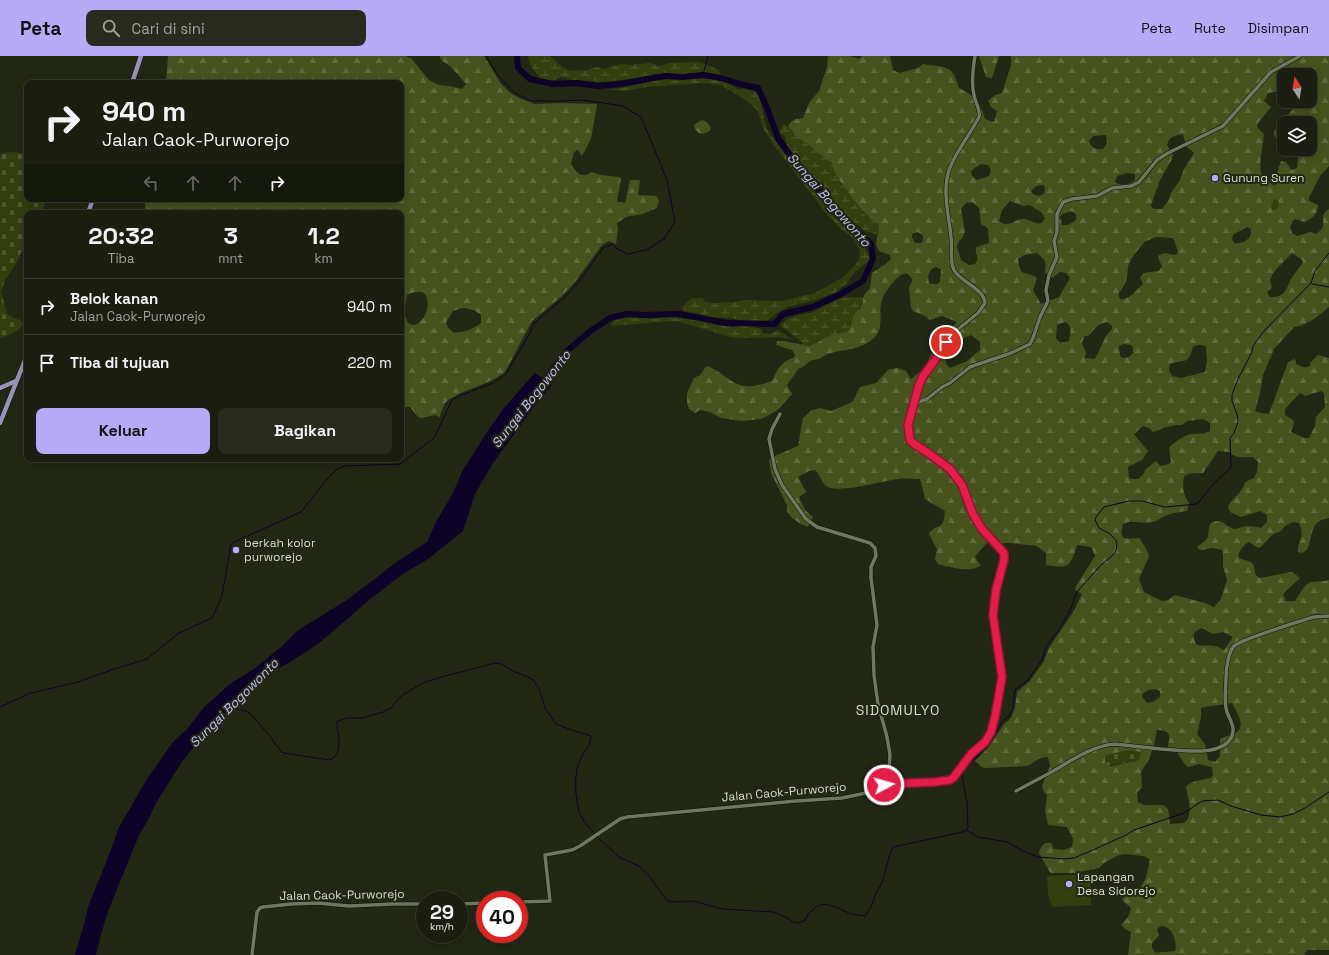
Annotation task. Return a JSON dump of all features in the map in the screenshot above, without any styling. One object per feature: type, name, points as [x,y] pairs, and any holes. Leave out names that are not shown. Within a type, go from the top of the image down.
[{"type":"main road","points":[[133,80],[140,56]]},
{"type":"main road","points":[[0,422],[24,362]]},
{"type":"main road","points":[[0,388],[16,381]]},
{"type":"street","name":"Jalan Caok-Purworejo","points":[[528,902],[550,901],[545,855],[572,850],[623,818],[842,798],[866,793],[889,784],[950,780],[954,777],[971,754],[989,737],[995,717],[1001,680],[993,615],[996,590],[1004,560],[1004,553],[982,529],[973,514],[962,485],[950,469],[910,440],[908,425],[923,376],[951,335],[986,303],[983,295],[957,274],[953,268],[952,243],[946,200],[946,183],[950,169],[980,113],[975,102],[973,90],[973,65],[975,56]]},
{"type":"street","points":[[914,404],[927,399],[970,367],[1011,353],[1030,344],[1048,302],[1046,290],[1049,275],[1057,257],[1054,241],[1057,232],[1057,214],[1063,202],[1072,199],[1097,196],[1112,188],[1131,186],[1139,182],[1157,160],[1223,126],[1271,72],[1300,56]]},
{"type":"street","points":[[780,414],[770,432],[770,446],[777,476],[786,491],[806,519],[817,527],[822,530],[870,543],[875,548],[876,556],[871,567],[877,625],[873,647],[874,675],[878,704],[887,737],[890,755],[889,770],[884,785]]},
{"type":"street","points":[[1016,791],[1076,757],[1107,745],[1115,744],[1194,752],[1216,749],[1224,745],[1232,736],[1233,730],[1225,702],[1226,673],[1230,653],[1235,645],[1309,619],[1329,616]]},
{"type":"street","name":"Jalan Caok-Purworejo","points":[[252,955],[257,912],[264,906],[318,903],[349,906],[416,904]]},
{"type":"green space","points":[[168,56],[406,56],[411,58],[429,80],[439,85],[462,89],[466,84],[451,67],[441,60],[440,56],[484,56],[500,82],[509,92],[519,98],[535,104],[597,104],[591,139],[582,156],[578,150],[574,152],[571,164],[577,172],[582,175],[592,172],[621,178],[617,202],[625,203],[630,180],[640,180],[638,195],[657,196],[659,201],[657,208],[642,214],[626,217],[617,223],[618,229],[616,244],[609,241],[602,245],[575,282],[562,296],[532,321],[505,372],[494,379],[448,400],[442,408],[440,417],[435,415],[422,418],[418,417],[410,407],[406,407],[404,409],[404,313],[404,290],[405,281],[404,210],[145,210],[145,202],[404,202],[404,80],[166,80]],"holes":[[[415,292],[422,292],[427,299],[428,304],[425,315],[419,323],[414,325],[408,323],[404,313],[407,295]],[[467,308],[481,315],[481,323],[469,330],[454,333],[448,328],[446,322],[453,311]]]},
{"type":"green space","points":[[528,56],[550,56],[562,67],[571,71],[587,70],[597,67],[604,69],[621,64],[631,65],[650,63],[659,66],[670,63],[700,62],[719,70],[721,75],[654,74],[605,82],[573,80],[562,77],[552,81],[539,77],[530,65]]},
{"type":"green space","points":[[828,56],[850,56],[859,59],[862,56],[890,56],[893,70],[899,73],[918,68],[923,64],[947,68],[954,74],[959,88],[969,93],[979,104],[985,119],[994,122],[997,111],[992,108],[988,101],[995,95],[1002,93],[1011,65],[1011,56],[1329,56],[1329,166],[1320,176],[1309,197],[1309,201],[1318,205],[1316,214],[1304,222],[1295,219],[1290,227],[1292,233],[1297,236],[1310,232],[1317,234],[1323,227],[1323,215],[1329,209],[1329,307],[1304,325],[1294,327],[1274,349],[1263,375],[1255,411],[1269,414],[1288,362],[1294,359],[1296,364],[1306,367],[1310,366],[1310,363],[1318,355],[1329,358],[1329,518],[1321,520],[1316,524],[1308,547],[1301,553],[1298,552],[1298,548],[1302,532],[1301,528],[1299,523],[1293,522],[1285,526],[1281,531],[1273,534],[1261,547],[1258,548],[1249,542],[1238,554],[1240,558],[1253,564],[1256,574],[1260,578],[1291,572],[1300,578],[1283,594],[1286,601],[1295,601],[1304,587],[1310,582],[1329,580],[1329,950],[1307,950],[1304,955],[1128,955],[1131,932],[1121,925],[1128,917],[1131,908],[1122,900],[1127,892],[1140,888],[1146,878],[1150,859],[1144,856],[1125,854],[1119,855],[1104,863],[1099,868],[1074,873],[1051,873],[1039,853],[1042,847],[1046,843],[1051,843],[1054,849],[1064,850],[1072,847],[1073,839],[1067,827],[1048,825],[1045,811],[1047,795],[1042,786],[1050,766],[1048,757],[1040,758],[1026,766],[985,768],[975,761],[988,748],[1004,724],[1011,718],[1015,708],[1017,692],[1030,681],[1044,661],[1049,648],[1074,611],[1082,594],[1075,590],[1076,586],[1095,556],[1091,547],[1077,545],[1071,562],[1060,567],[1046,565],[1046,553],[1037,546],[1009,543],[987,543],[975,556],[980,566],[976,568],[959,569],[938,564],[935,559],[937,549],[929,534],[932,530],[941,525],[945,511],[925,499],[920,479],[898,479],[843,489],[828,487],[815,470],[809,471],[798,477],[806,492],[799,497],[805,510],[813,517],[808,527],[799,523],[790,516],[787,511],[787,505],[771,473],[769,460],[798,446],[803,418],[812,410],[820,408],[831,411],[850,403],[853,401],[860,387],[876,383],[888,370],[897,368],[906,371],[911,379],[926,367],[931,354],[957,322],[942,316],[930,320],[913,311],[911,308],[909,287],[912,279],[908,274],[902,274],[898,277],[885,294],[881,304],[879,330],[874,338],[864,345],[828,354],[812,360],[803,367],[799,368],[787,385],[792,394],[779,409],[771,414],[761,419],[742,421],[721,418],[710,412],[700,410],[695,413],[689,409],[687,403],[687,393],[694,378],[700,375],[707,366],[731,381],[743,386],[766,383],[773,380],[780,366],[793,358],[795,355],[792,350],[776,345],[777,341],[809,346],[851,325],[853,315],[862,305],[864,295],[870,288],[872,273],[891,259],[890,255],[879,251],[876,244],[879,226],[865,214],[851,196],[836,175],[832,163],[817,153],[808,144],[799,139],[788,127],[792,121],[803,118],[809,103],[819,91],[827,67]],"holes":[[[1183,134],[1186,146],[1194,153],[1184,169],[1180,180],[1162,209],[1152,208],[1151,205],[1160,180],[1173,155],[1167,145],[1168,142],[1173,137]],[[1106,135],[1107,144],[1103,149],[1098,149],[1094,148],[1089,141],[1093,136]],[[981,164],[988,165],[991,170],[989,176],[977,180],[972,176],[971,171]],[[1127,173],[1135,174],[1135,180],[1128,184],[1117,184],[1115,182],[1117,176]],[[1044,185],[1045,189],[1045,192],[1042,195],[1039,196],[1031,192],[1033,188]],[[1010,201],[1023,206],[1030,205],[1042,213],[1045,218],[1042,223],[1035,223],[1023,219],[1008,224],[999,221],[1002,210]],[[972,202],[979,208],[981,224],[988,229],[989,243],[976,247],[977,258],[975,264],[969,265],[961,260],[957,247],[965,231],[961,209],[966,203]],[[1072,211],[1076,214],[1076,220],[1068,225],[1062,225],[1060,217],[1062,214]],[[1247,227],[1250,228],[1251,234],[1247,240],[1241,243],[1234,243],[1232,239],[1233,235]],[[917,232],[922,235],[923,241],[921,243],[915,243],[912,234]],[[1156,237],[1173,238],[1178,251],[1177,254],[1174,255],[1165,253],[1159,255],[1158,258],[1162,266],[1159,271],[1143,273],[1140,278],[1143,284],[1127,298],[1120,299],[1119,293],[1126,280],[1129,264],[1133,256],[1144,242]],[[1037,253],[1045,262],[1045,273],[1052,278],[1060,272],[1066,273],[1070,278],[1059,297],[1041,304],[1033,290],[1037,278],[1033,275],[1022,272],[1018,259],[1024,255]],[[1292,253],[1303,262],[1283,293],[1278,296],[1270,297],[1267,292],[1272,287],[1270,280],[1271,277]],[[936,267],[941,269],[940,282],[937,284],[930,284],[929,282],[929,274]],[[1065,322],[1070,328],[1069,341],[1060,343],[1056,338],[1057,325]],[[1107,322],[1112,326],[1112,329],[1106,336],[1094,359],[1085,358],[1086,352],[1082,344],[1085,336],[1088,336],[1098,325]],[[971,335],[980,342],[980,350],[967,361],[950,368],[946,364],[946,354],[964,338]],[[1123,344],[1131,345],[1133,347],[1133,353],[1129,357],[1122,358],[1120,355],[1119,346]],[[1193,346],[1206,346],[1207,361],[1205,372],[1181,378],[1172,376],[1169,370],[1170,364],[1186,360],[1190,356]],[[1321,391],[1324,393],[1325,407],[1316,417],[1315,426],[1309,438],[1304,438],[1291,432],[1294,423],[1293,420],[1285,415],[1285,409],[1300,393],[1305,396]],[[1203,419],[1210,423],[1210,431],[1191,434],[1179,439],[1169,447],[1171,462],[1169,464],[1160,466],[1156,461],[1145,470],[1143,475],[1138,479],[1131,479],[1129,477],[1128,467],[1142,460],[1148,451],[1134,434],[1143,426],[1149,428],[1153,432],[1182,425],[1187,421]],[[1218,451],[1229,452],[1237,457],[1253,457],[1258,462],[1257,472],[1254,478],[1245,482],[1242,489],[1228,507],[1230,512],[1241,517],[1260,511],[1267,515],[1267,522],[1261,528],[1248,526],[1234,529],[1218,521],[1210,524],[1208,536],[1203,543],[1198,546],[1198,549],[1213,548],[1222,550],[1223,566],[1227,580],[1221,599],[1214,607],[1175,595],[1168,600],[1162,601],[1144,592],[1139,579],[1149,556],[1140,538],[1124,538],[1122,536],[1123,524],[1133,522],[1153,522],[1170,514],[1187,511],[1189,503],[1185,497],[1183,484],[1184,476],[1203,473]],[[1202,628],[1213,634],[1223,632],[1233,637],[1224,650],[1216,646],[1197,645],[1194,639],[1195,633]],[[1154,689],[1160,691],[1160,697],[1153,702],[1147,703],[1142,695],[1147,691]],[[1232,703],[1240,718],[1241,726],[1236,733],[1220,739],[1220,756],[1215,762],[1208,760],[1205,744],[1197,734],[1201,717],[1201,708]],[[1157,730],[1162,730],[1168,733],[1169,736],[1167,751],[1177,752],[1186,766],[1189,767],[1199,764],[1212,767],[1213,774],[1212,777],[1195,781],[1186,787],[1189,801],[1189,816],[1184,823],[1170,824],[1168,809],[1163,805],[1144,805],[1138,802],[1137,792],[1142,788],[1141,772],[1149,759]],[[1126,751],[1137,752],[1137,761],[1106,766],[1105,758]],[[1161,926],[1168,928],[1175,939],[1175,951],[1156,953],[1153,950],[1152,944],[1159,935],[1157,931],[1158,928]]]},
{"type":"green space","points":[[979,56],[999,56],[992,78],[986,77]]},
{"type":"green space","points":[[698,78],[719,79],[727,82],[737,89],[750,90],[757,93],[761,103],[766,127],[773,138],[833,216],[858,238],[869,255],[870,260],[854,273],[848,282],[836,292],[815,300],[787,307],[767,321],[749,322],[731,318],[712,317],[685,311],[681,308],[691,299],[701,298],[706,302],[712,303],[745,300],[783,301],[815,293],[842,278],[859,259],[860,251],[853,238],[842,230],[826,213],[776,148],[763,128],[758,111],[746,100],[721,85],[702,83],[646,87],[624,91],[611,90],[657,80]]},
{"type":"green space","points":[[702,120],[711,127],[707,132],[700,134],[694,126]]},
{"type":"green space","points":[[783,124],[788,126],[799,139],[808,144],[817,153],[832,163],[834,172],[857,205],[868,217],[878,223],[878,235],[865,231],[844,214],[822,185],[787,147],[785,136],[779,133]]},
{"type":"green space","points":[[1277,128],[1277,138],[1274,136],[1274,131]]},
{"type":"green space","points":[[11,152],[24,154],[24,202],[46,202],[42,210],[24,210],[24,246],[17,262],[5,280],[1,291],[7,314],[24,323],[17,331],[0,338],[0,154]]},
{"type":"green space","points":[[1274,199],[1278,201],[1279,204],[1277,209],[1272,210],[1271,205]]},
{"type":"green space","points":[[851,297],[863,298],[860,310],[857,310],[855,313],[847,332],[830,336],[811,345],[802,345],[802,342],[780,325],[789,318],[813,312],[838,299]]},
{"type":"green space","points":[[677,315],[685,319],[693,318],[704,320],[716,325],[732,327],[749,325],[761,329],[763,333],[771,334],[778,330],[792,339],[779,337],[730,337],[674,321],[611,326],[612,322],[619,318],[632,317],[654,319],[664,316]]},
{"type":"green space","points":[[1129,750],[1141,752],[1137,761],[1106,766],[1106,755]]},
{"type":"green space","name":"Lapangan Desa Sidorejo","points":[[1090,874],[1091,905],[1052,907],[1048,893],[1047,876]]},
{"type":"water","points":[[535,373],[552,385],[536,404],[493,463],[475,494],[463,531],[428,559],[403,574],[374,596],[318,644],[287,664],[268,674],[235,702],[212,726],[183,760],[156,803],[139,835],[107,914],[96,955],[75,955],[88,907],[118,829],[147,779],[173,742],[188,728],[204,707],[230,684],[254,669],[281,647],[297,631],[347,600],[398,561],[427,542],[437,520],[452,495],[463,470],[485,435],[503,409]]},
{"type":"waterway","points":[[404,461],[434,438],[452,400],[493,383],[506,374],[530,333],[534,323],[566,296],[581,279],[603,248],[613,244],[617,249],[628,254],[646,250],[664,239],[675,222],[667,180],[641,117],[623,106],[583,100],[531,101],[515,93],[497,74],[486,56]]},
{"type":"waterway","name":"Sungai Bogowonto","points":[[517,56],[518,68],[530,79],[553,84],[576,83],[598,86],[620,84],[665,76],[682,77],[703,75],[721,78],[758,88],[778,138],[837,213],[871,244],[873,259],[863,281],[839,295],[813,307],[783,314],[775,324],[727,323],[678,314],[627,314],[610,318],[589,332],[567,351],[540,386]]},
{"type":"waterway","points":[[703,75],[708,56]]},
{"type":"waterway","points":[[597,837],[619,857],[639,866],[650,877],[667,901],[693,901],[722,909],[774,912],[797,923],[804,921],[810,912],[821,905],[830,905],[851,914],[865,916],[882,883],[893,847],[963,832],[968,828],[967,803],[962,775],[967,764],[978,756],[1002,722],[1009,716],[1013,707],[1015,690],[1028,680],[1042,660],[1046,647],[1070,611],[1077,592],[1116,551],[1116,540],[1110,534],[1099,528],[1095,520],[1104,507],[1129,501],[1142,501],[1165,507],[1197,504],[1216,481],[1230,469],[1230,438],[1234,433],[1238,422],[1237,414],[1232,401],[1232,395],[1238,379],[1252,352],[1253,346],[1264,331],[1311,283],[1315,271],[1329,253]]},
{"type":"waterway","points":[[1312,284],[1329,287]]},
{"type":"waterway","points":[[0,707],[31,693],[78,682],[147,659],[179,633],[212,618],[222,596],[231,544],[301,512],[337,469],[345,466],[400,464],[403,462]]},
{"type":"waterway","points":[[232,706],[251,714],[281,752],[329,760],[334,758],[338,750],[338,721],[347,718],[362,718],[383,712],[391,708],[404,694],[425,682],[495,663],[501,664],[532,679],[539,688],[545,708],[556,724],[591,736],[589,745],[578,764],[576,786],[580,814],[595,834]]},
{"type":"waterway","points":[[966,830],[978,837],[1007,842],[1038,857],[1064,859],[1074,858],[1134,830],[1184,813],[1202,801],[1218,800],[1231,806],[1261,815],[1280,817],[1293,814],[1305,808],[1329,792]]},
{"type":"place","name":"Gunung Suren","points":[[1215,178]]},
{"type":"place","name":"berkah kolor purworejo","points":[[236,550]]},
{"type":"place","name":"Lapangan Desa Sidorejo","points":[[1069,884]]},
{"type":"district","name":"SIDOMULYO","points":[[898,710]]},
{"type":"route","points":[[884,785],[935,782],[950,780],[954,777],[971,754],[989,737],[995,717],[1002,677],[993,615],[996,590],[1004,560],[1004,553],[982,529],[973,514],[962,485],[950,469],[910,440],[908,425],[919,385],[923,376],[938,356],[946,342]]}]
